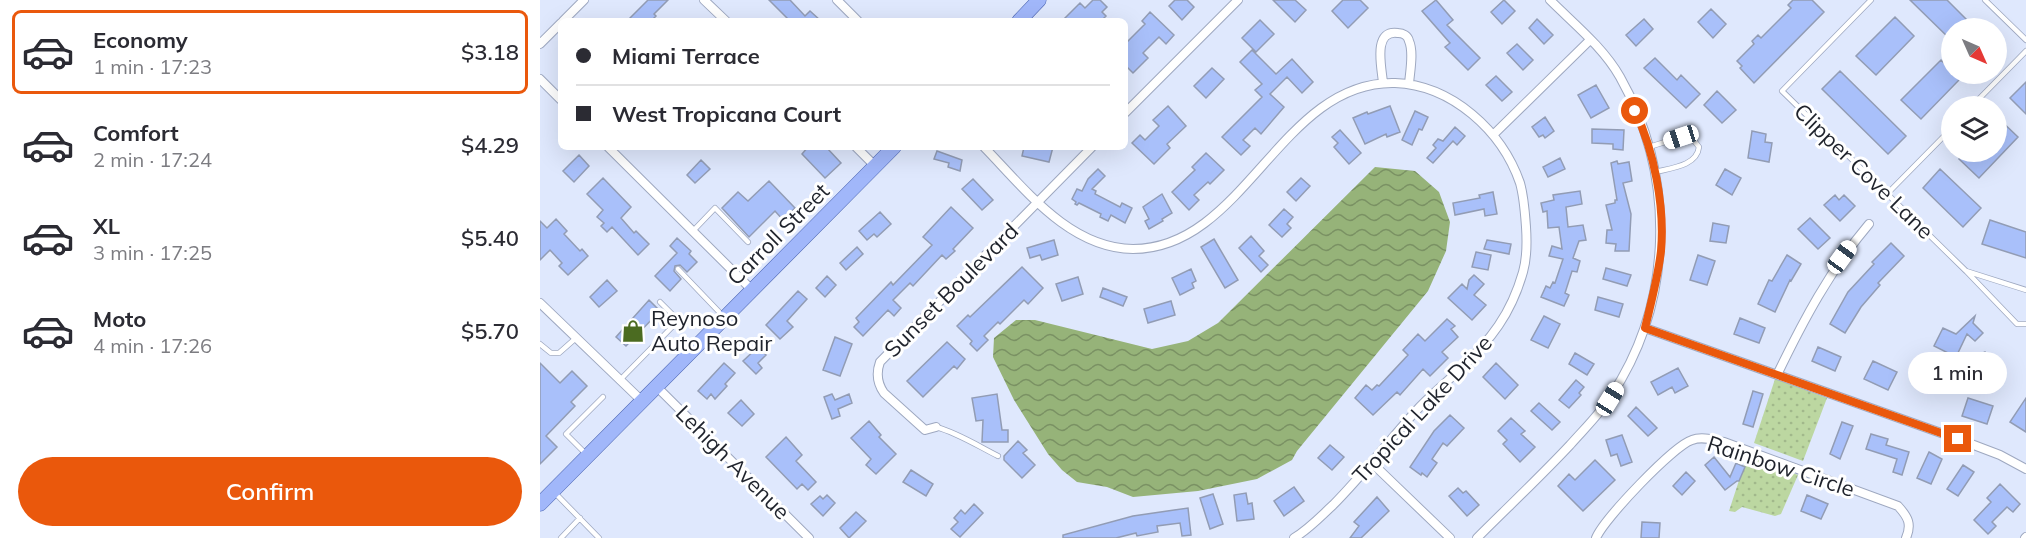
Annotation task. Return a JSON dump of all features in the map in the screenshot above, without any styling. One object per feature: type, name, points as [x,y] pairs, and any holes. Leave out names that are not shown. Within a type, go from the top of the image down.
[{"type":"main road","points":[[1022,18],[1039,0]]},
{"type":"main road","name":"Carroll Street","points":[[540,504],[891,150]]},
{"type":"street","points":[[566,18],[584,0]]},
{"type":"street","points":[[704,0],[723,18]]},
{"type":"street","points":[[837,0],[855,18]]},
{"type":"street","points":[[1128,110],[1238,0]]},
{"type":"street","points":[[1477,538],[1550,466],[1599,412],[1624,376],[1645,328],[1661,249],[1655,172],[1643,128],[1620,77],[1604,54],[1550,0]]},
{"type":"street","points":[[540,44],[558,26]]},
{"type":"street","points":[[1383,83],[1380,44],[1390,33],[1399,33],[1407,37],[1410,43],[1409,84]]},
{"type":"street","points":[[1493,135],[1590,40]]},
{"type":"street","points":[[540,79],[558,97]]},
{"type":"street","name":"Tropical Lake Drive","points":[[987,150],[1057,219],[1092,242],[1115,248],[1135,249],[1173,241],[1211,218],[1292,135],[1322,108],[1346,94],[1383,83],[1409,84],[1438,93],[1463,107],[1493,135],[1510,161],[1520,183],[1523,199],[1527,243],[1524,269],[1514,297],[1485,345],[1416,411],[1372,463],[1314,524],[1294,538]]},
{"type":"street","points":[[611,150],[752,290]]},
{"type":"street","points":[[859,150],[875,166]]},
{"type":"street","name":"Sunset Boulevard","points":[[936,427],[925,430],[884,393],[880,388],[877,370],[880,362],[1089,150]]},
{"type":"street","points":[[1777,375],[1811,306],[1842,257],[1869,224]]},
{"type":"street","name":"Lehigh Avenue","points":[[540,303],[642,401]]},
{"type":"street","points":[[1645,328],[1979,447],[2026,469]]},
{"type":"street","name":"Lehigh Avenue","points":[[656,387],[809,538]]},
{"type":"street","name":"Rainbow Circle","points":[[1596,538],[1618,509],[1677,448],[1697,438],[1731,445],[1898,507],[1909,522],[1910,529],[1906,538]]},
{"type":"street","points":[[1372,463],[1450,538]]},
{"type":"lane","name":"Clipper Cove Lane","points":[[1871,0],[1782,91],[1966,272],[2026,290]]},
{"type":"lane","points":[[1985,0],[2026,40]]},
{"type":"lane","points":[[1982,96],[2026,51]]},
{"type":"lane","points":[[1649,147],[1681,137],[1692,138],[1699,147],[1698,155],[1691,162],[1655,172]]},
{"type":"lane","points":[[1887,194],[1941,139]]},
{"type":"lane","points":[[693,231],[715,208],[748,242]]},
{"type":"lane","points":[[678,269],[725,318]]},
{"type":"lane","points":[[1966,272],[2017,324],[2026,324]]},
{"type":"lane","points":[[619,381],[674,325],[672,314],[660,302]]},
{"type":"lane","points":[[540,344],[551,353],[559,353],[576,338]]},
{"type":"lane","points":[[587,456],[566,434],[603,397]]},
{"type":"lane","points":[[936,427],[951,431],[998,456]]},
{"type":"lane","points":[[553,491],[599,538]]},
{"type":"lane","points":[[561,538],[580,518]]},
{"type":"shaded area","points":[[1775,379],[1827,398],[1803,461],[1754,443]]},
{"type":"shaded area","points":[[1747,456],[1798,475],[1781,514],[1775,516],[1742,507],[1735,512],[1729,511]]},
{"type":"water","points":[[1375,167],[1415,171],[1439,192],[1450,222],[1446,251],[1428,291],[1292,460],[1257,479],[1198,491],[1133,497],[1107,487],[1077,482],[1062,470],[1048,454],[1014,400],[993,357],[994,338],[1016,320],[1035,320],[1152,349],[1188,341],[1218,323]]},
{"type":"building","points":[[648,0],[668,0],[654,14],[656,16],[654,18],[630,18]]},
{"type":"building","points":[[769,0],[790,0],[805,16],[810,11],[818,18],[787,18]]},
{"type":"building","points":[[1093,0],[1100,0],[1107,7],[1102,12],[1106,16],[1104,18],[1065,18],[1080,3],[1085,8]]},
{"type":"building","points":[[1175,0],[1187,0],[1194,7],[1182,20],[1169,6]]},
{"type":"building","points":[[1273,0],[1295,0],[1306,10],[1295,22]]},
{"type":"building","points":[[1343,0],[1360,0],[1368,8],[1348,28],[1332,11]]},
{"type":"building","points":[[1436,0],[1453,20],[1447,25],[1480,58],[1468,70],[1445,47],[1450,43],[1422,11]]},
{"type":"building","points":[[1504,0],[1515,11],[1502,24],[1491,12]]},
{"type":"building","points":[[1793,0],[1812,0],[1824,12],[1754,83],[1740,68],[1742,66],[1737,61],[1754,44],[1752,41],[1758,35],[1761,38],[1791,8],[1788,5]]},
{"type":"building","points":[[1910,0],[1947,0],[1965,18],[1941,18],[1941,30]]},
{"type":"building","points":[[1711,9],[1726,24],[1713,38],[1698,22]]},
{"type":"building","points":[[1150,12],[1174,35],[1166,44],[1159,37],[1143,53],[1148,58],[1133,73],[1128,68],[1128,41],[1145,24],[1142,21]]},
{"type":"building","points":[[1895,17],[1914,36],[1876,75],[1856,56]]},
{"type":"building","points":[[1537,19],[1553,35],[1544,44],[1529,28]]},
{"type":"building","points":[[1644,19],[1653,29],[1636,46],[1626,35]]},
{"type":"building","points":[[1260,20],[1274,34],[1256,52],[1242,38]]},
{"type":"building","points":[[1517,44],[1533,60],[1523,70],[1507,53]]},
{"type":"building","points":[[1252,50],[1276,74],[1292,59],[1313,82],[1302,93],[1287,77],[1270,94],[1284,107],[1261,134],[1255,128],[1243,140],[1250,146],[1241,155],[1222,137],[1262,97],[1255,90],[1262,84],[1240,62]]},
{"type":"building","points":[[1655,58],[1677,80],[1681,75],[1700,94],[1686,108],[1644,68]]},
{"type":"building","points":[[1941,60],[1941,84],[1955,84],[1921,119],[1901,100]]},
{"type":"building","points":[[1212,68],[1224,79],[1206,98],[1194,86]]},
{"type":"building","points":[[1840,71],[1906,136],[1888,154],[1822,89]]},
{"type":"building","points":[[1496,76],[1512,92],[1502,101],[1486,85]]},
{"type":"building","points":[[2026,82],[2026,114],[2010,98]]},
{"type":"building","points":[[1596,85],[1609,108],[1591,118],[1578,95]]},
{"type":"building","points":[[1717,91],[1736,110],[1722,123],[1704,105]]},
{"type":"building","points":[[1168,106],[1186,126],[1167,144],[1170,148],[1154,164],[1132,143],[1140,135],[1145,140],[1159,126],[1153,120]]},
{"type":"building","points":[[1390,106],[1400,132],[1387,137],[1386,134],[1365,144],[1353,118]]},
{"type":"building","points":[[1415,111],[1428,117],[1422,130],[1419,129],[1412,145],[1402,140]]},
{"type":"building","points":[[1545,117],[1554,131],[1545,138],[1543,135],[1539,137],[1532,127]]},
{"type":"building","points":[[2007,126],[2018,137],[2007,149]]},
{"type":"building","points":[[1455,127],[1465,136],[1457,145],[1453,141],[1433,163],[1427,158],[1436,148],[1433,145],[1438,139],[1443,141]]},
{"type":"building","points":[[1592,129],[1624,130],[1623,150],[1613,149],[1613,144],[1592,143]]},
{"type":"building","points":[[1340,130],[1361,153],[1349,164],[1334,147],[1338,143],[1332,137]]},
{"type":"building","points":[[1752,131],[1766,134],[1765,142],[1772,143],[1769,162],[1748,158]]},
{"type":"building","points":[[805,150],[829,150],[841,163],[825,178],[802,154]]},
{"type":"building","points":[[1023,150],[1052,150],[1049,162],[1022,156]]},
{"type":"building","points":[[937,151],[962,160],[960,171],[948,167],[949,163],[934,159]]},
{"type":"building","points":[[1206,153],[1224,170],[1194,195],[1199,200],[1189,210],[1172,192],[1195,170],[1192,167]]},
{"type":"building","points":[[579,155],[589,166],[574,182],[563,171]]},
{"type":"building","points":[[1560,158],[1565,169],[1548,177],[1543,167]]},
{"type":"building","points":[[701,160],[710,169],[695,183],[687,175]]},
{"type":"building","points":[[1617,161],[1618,164],[1629,162],[1632,181],[1623,183],[1631,214],[1629,251],[1615,251],[1616,244],[1606,243],[1607,230],[1612,230],[1606,205],[1615,203],[1617,200],[1611,163]]},
{"type":"building","points":[[1962,162],[1994,162],[1979,178]]},
{"type":"building","points":[[1098,169],[1105,176],[1092,189],[1096,191],[1095,194],[1120,207],[1122,203],[1132,208],[1125,223],[1111,215],[1108,221],[1100,217],[1101,214],[1079,203],[1075,204],[1076,202],[1072,199],[1077,189],[1082,191],[1088,179]]},
{"type":"building","points":[[1725,169],[1741,178],[1732,195],[1716,185]]},
{"type":"building","points":[[1940,169],[1981,208],[1963,227],[1923,188]]},
{"type":"building","points":[[603,178],[631,207],[621,218],[634,233],[636,231],[649,244],[638,255],[612,227],[607,232],[601,226],[604,223],[597,217],[603,210],[587,194]]},
{"type":"building","points":[[1301,178],[1310,186],[1296,201],[1287,192]]},
{"type":"building","points":[[973,179],[993,200],[982,210],[962,189]]},
{"type":"building","points":[[769,181],[795,208],[783,220],[775,211],[749,237],[722,208],[738,192],[748,201]]},
{"type":"building","points":[[1580,191],[1582,204],[1566,207],[1568,227],[1583,225],[1586,240],[1579,241],[1573,258],[1580,261],[1577,272],[1572,271],[1565,293],[1569,295],[1564,306],[1541,297],[1546,286],[1550,288],[1553,282],[1555,283],[1563,259],[1549,256],[1552,246],[1562,249],[1559,227],[1548,228],[1547,211],[1543,212],[1541,203],[1554,200],[1553,195]]},
{"type":"building","points":[[1493,192],[1497,214],[1485,216],[1484,209],[1455,215],[1453,203],[1480,198],[1479,195]]},
{"type":"building","points":[[1162,194],[1172,213],[1149,229],[1145,221],[1149,219],[1143,207]]},
{"type":"building","points":[[1835,195],[1839,200],[1844,195],[1855,206],[1840,221],[1824,205]]},
{"type":"building","points":[[951,207],[973,228],[953,249],[955,251],[946,259],[942,255],[913,286],[910,283],[893,300],[901,308],[894,316],[888,310],[863,336],[854,327],[859,322],[856,318],[891,282],[893,285],[932,245],[923,237]]},
{"type":"building","points":[[1284,209],[1293,217],[1287,224],[1291,228],[1282,237],[1269,225]]},
{"type":"building","points":[[880,212],[891,224],[877,237],[874,234],[867,240],[859,231]]},
{"type":"building","points":[[1810,218],[1830,238],[1818,249],[1798,229]]},
{"type":"building","points":[[556,219],[567,231],[564,234],[588,256],[568,275],[559,266],[562,263],[550,250],[540,260],[540,221],[547,228]]},
{"type":"building","points":[[1990,220],[2026,232],[2026,258],[1982,244]]},
{"type":"building","points":[[1713,223],[1729,226],[1726,243],[1710,241]]},
{"type":"building","points":[[1251,236],[1264,251],[1259,256],[1268,265],[1261,272],[1239,248]]},
{"type":"building","points":[[677,238],[691,251],[689,254],[697,262],[687,272],[680,265],[675,266],[674,271],[681,279],[670,291],[655,276],[677,253],[670,246]]},
{"type":"building","points":[[1214,239],[1238,280],[1225,288],[1201,247]]},
{"type":"building","points":[[1054,240],[1058,255],[1042,260],[1040,255],[1030,258],[1027,248]]},
{"type":"building","points":[[1487,240],[1511,244],[1509,254],[1484,249]]},
{"type":"building","points":[[1891,243],[1904,256],[1878,283],[1880,285],[1861,307],[1845,333],[1830,324],[1848,292]]},
{"type":"building","points":[[857,247],[863,254],[846,270],[840,263]]},
{"type":"building","points":[[1476,252],[1491,255],[1488,270],[1472,267]]},
{"type":"building","points":[[1698,255],[1715,261],[1707,285],[1690,280]]},
{"type":"building","points":[[1787,255],[1801,264],[1790,280],[1775,312],[1758,304],[1769,280],[1772,281]]},
{"type":"building","points":[[1022,267],[1043,288],[1028,304],[1024,300],[1000,324],[998,322],[984,336],[988,340],[977,351],[970,344],[972,341],[957,326],[968,315],[970,317]]},
{"type":"building","points":[[1606,268],[1631,275],[1627,286],[1603,279]]},
{"type":"building","points":[[1191,269],[1196,281],[1192,283],[1194,288],[1180,295],[1172,278]]},
{"type":"building","points":[[1474,275],[1484,284],[1474,295],[1486,305],[1472,320],[1448,298],[1462,284],[1467,289],[1469,280]]},
{"type":"building","points":[[827,276],[836,285],[825,297],[816,288]]},
{"type":"building","points":[[1078,277],[1083,294],[1062,301],[1056,284]]},
{"type":"building","points":[[607,280],[617,291],[599,307],[590,297]]},
{"type":"building","points":[[1103,288],[1127,297],[1123,306],[1100,297]]},
{"type":"building","points":[[798,291],[807,299],[787,321],[793,327],[780,339],[766,325]]},
{"type":"building","points":[[1598,297],[1623,304],[1619,317],[1595,310]]},
{"type":"building","points":[[649,300],[660,311],[626,346],[616,337]]},
{"type":"building","points":[[1171,301],[1175,315],[1148,323],[1144,309]]},
{"type":"building","points":[[1544,316],[1560,324],[1548,348],[1531,340]]},
{"type":"building","points":[[1975,316],[1973,323],[1983,333],[1975,341],[1967,334],[1956,357],[1934,346],[1943,328],[1956,334]]},
{"type":"building","points":[[1740,318],[1765,328],[1759,343],[1734,334]]},
{"type":"building","points":[[1447,319],[1455,326],[1451,329],[1458,337],[1442,352],[1448,358],[1430,376],[1423,369],[1400,395],[1397,392],[1373,415],[1355,398],[1366,385],[1372,390],[1377,385],[1379,386],[1408,355],[1403,350],[1418,334],[1425,341]]},
{"type":"building","points":[[835,337],[852,344],[840,376],[823,370]]},
{"type":"building","points":[[947,342],[965,359],[957,369],[954,366],[923,397],[907,381]]},
{"type":"building","points":[[758,347],[766,355],[758,363],[762,368],[756,374],[743,361]]},
{"type":"building","points":[[1818,347],[1841,357],[1835,371],[1812,361]]},
{"type":"building","points":[[1985,352],[1996,378],[1978,385],[1967,360]]},
{"type":"building","points":[[1575,353],[1594,364],[1587,375],[1569,364]]},
{"type":"building","points":[[1873,361],[1897,372],[1888,390],[1864,379]]},
{"type":"building","points":[[540,363],[560,383],[572,371],[587,386],[571,402],[575,406],[546,436],[557,447],[540,464]]},
{"type":"building","points":[[724,363],[735,373],[715,399],[711,394],[707,399],[698,391]]},
{"type":"building","points":[[1496,363],[1518,385],[1505,399],[1483,377]]},
{"type":"building","points":[[1678,368],[1688,386],[1675,393],[1672,387],[1658,395],[1651,382]]},
{"type":"building","points":[[1576,380],[1584,387],[1579,393],[1581,395],[1569,408],[1559,400]]},
{"type":"building","points":[[1753,391],[1763,394],[1753,427],[1743,424]]},
{"type":"building","points":[[832,394],[835,400],[849,394],[852,403],[838,409],[840,416],[832,419],[824,397]]},
{"type":"building","points":[[997,394],[1002,430],[1008,430],[1008,442],[982,442],[983,420],[976,421],[972,398]]},
{"type":"building","points":[[1968,398],[1993,406],[1987,424],[1962,416]]},
{"type":"building","points":[[2026,398],[2026,432],[2010,422]]},
{"type":"building","points":[[741,400],[754,414],[742,426],[728,413]]},
{"type":"building","points":[[1539,403],[1560,422],[1552,430],[1531,411]]},
{"type":"building","points":[[1636,407],[1657,428],[1648,436],[1628,416]]},
{"type":"building","points":[[1450,415],[1464,428],[1447,446],[1443,443],[1432,459],[1437,463],[1427,477],[1422,473],[1421,475],[1410,467],[1434,431]]},
{"type":"building","points":[[1511,418],[1525,431],[1521,434],[1535,447],[1520,462],[1503,444],[1507,440],[1498,431]]},
{"type":"building","points":[[869,421],[881,435],[879,437],[896,454],[876,474],[866,465],[871,459],[851,438]]},
{"type":"building","points":[[1842,422],[1853,426],[1840,459],[1830,454]]},
{"type":"building","points":[[1871,434],[1888,439],[1886,445],[1909,452],[1902,475],[1893,472],[1897,459],[1866,449]]},
{"type":"building","points":[[1622,435],[1632,462],[1621,466],[1617,454],[1611,456],[1606,440]]},
{"type":"building","points":[[786,437],[802,455],[796,461],[816,482],[808,490],[802,484],[797,489],[766,457]]},
{"type":"building","points":[[1018,441],[1027,450],[1023,453],[1035,465],[1022,478],[1004,460],[1004,456]]},
{"type":"building","points":[[1330,445],[1344,457],[1332,470],[1318,458]]},
{"type":"building","points":[[1929,452],[1942,459],[1931,484],[1917,478]]},
{"type":"building","points":[[1714,457],[1730,477],[1736,463],[1745,467],[1739,481],[1725,490],[1705,465]]},
{"type":"building","points":[[1595,460],[1615,480],[1583,511],[1558,486],[1569,474],[1575,480]]},
{"type":"building","points":[[1963,465],[1974,472],[1958,496],[1947,489]]},
{"type":"building","points":[[911,470],[933,484],[926,496],[903,482]]},
{"type":"building","points":[[1686,472],[1695,481],[1682,495],[1673,486]]},
{"type":"building","points":[[2000,484],[2020,504],[2013,512],[2007,507],[1992,522],[1996,526],[1988,534],[1974,520],[1991,502],[1987,498]]},
{"type":"building","points":[[1294,487],[1304,501],[1284,516],[1274,501]]},
{"type":"building","points":[[1458,488],[1463,493],[1466,491],[1479,505],[1467,516],[1449,496]]},
{"type":"building","points":[[1246,493],[1248,504],[1252,503],[1254,519],[1237,521],[1234,495]]},
{"type":"building","points":[[1213,494],[1223,524],[1210,529],[1200,498]]},
{"type":"building","points":[[827,495],[835,503],[823,516],[811,504],[820,496],[823,499]]},
{"type":"building","points":[[1807,495],[1828,504],[1821,519],[1801,511]]},
{"type":"building","points":[[1377,497],[1389,511],[1361,538],[1350,538],[1359,526],[1354,522]]},
{"type":"building","points":[[974,504],[983,513],[960,537],[951,529],[958,522],[954,518],[961,510],[965,514]]},
{"type":"building","points":[[1188,508],[1191,535],[1182,536],[1180,523],[1157,526],[1158,532],[1137,536],[1136,533],[1116,538],[1063,538],[1063,535],[1133,516]]},
{"type":"building","points":[[856,512],[866,521],[849,538],[840,528]]},
{"type":"building","points":[[1642,522],[1660,523],[1659,538],[1641,538]]},
{"type":"place","name":"Reynoso Auto Repair","points":[[633,331]]},
{"type":"route","points":[[1635,111],[1643,128],[1656,175],[1661,227],[1661,249],[1656,281],[1645,328],[1958,439]]}]
